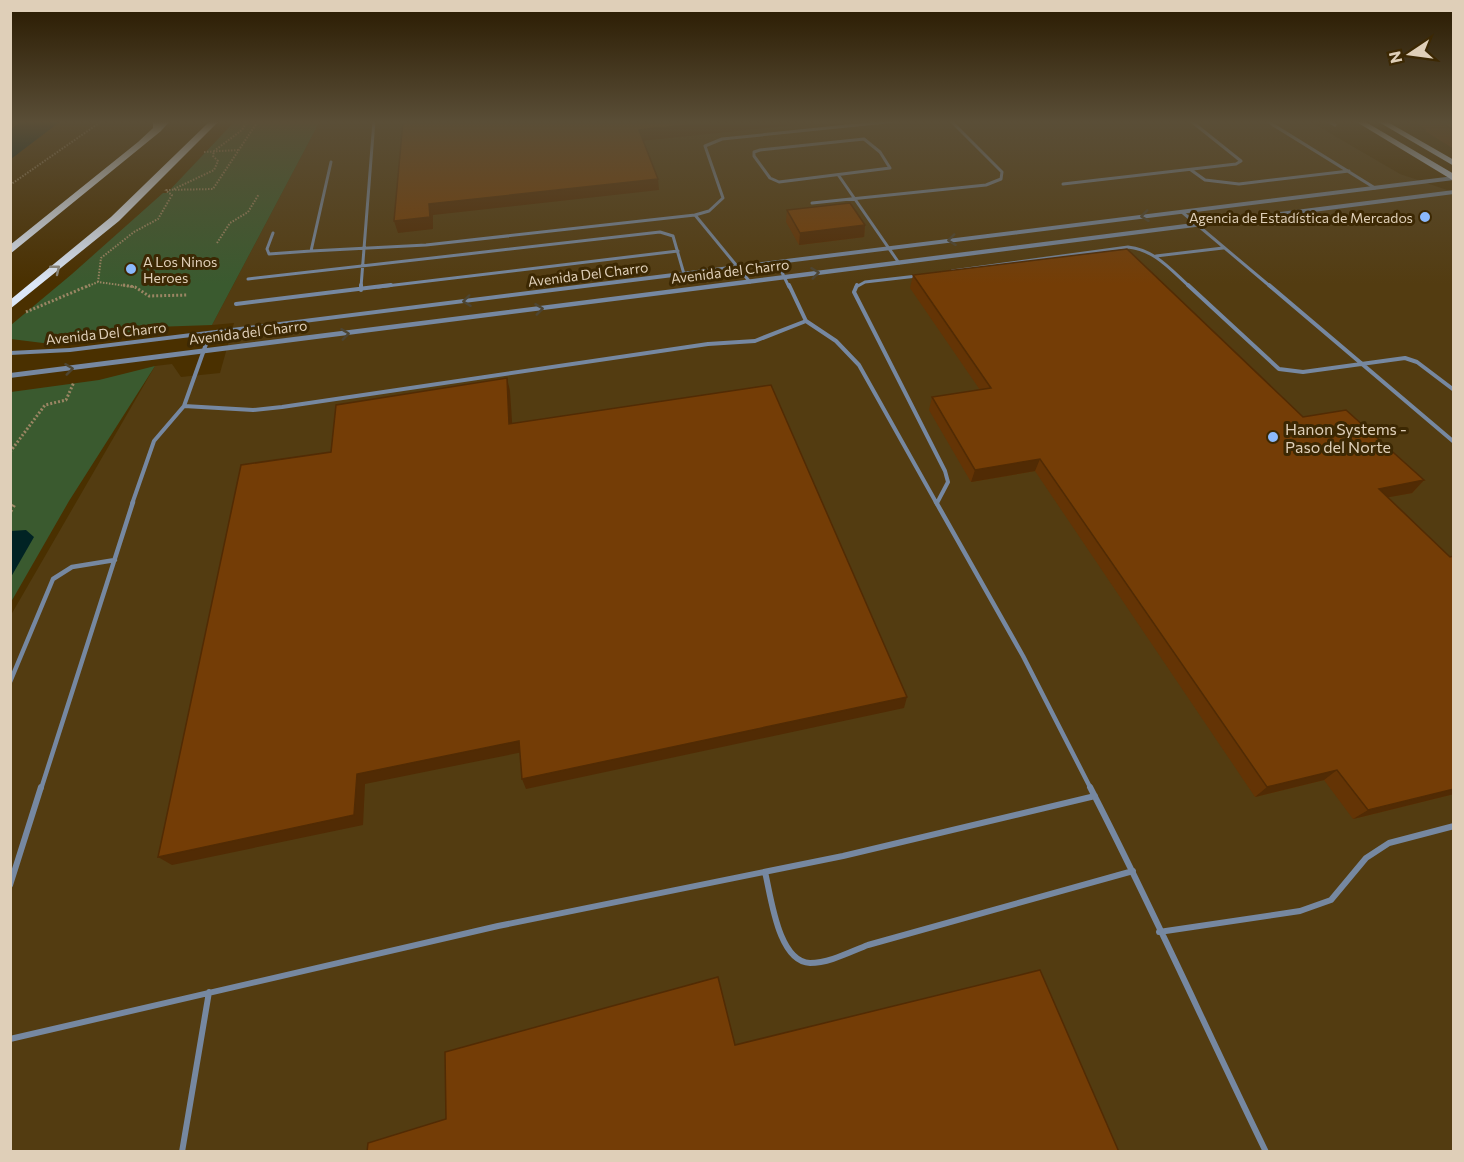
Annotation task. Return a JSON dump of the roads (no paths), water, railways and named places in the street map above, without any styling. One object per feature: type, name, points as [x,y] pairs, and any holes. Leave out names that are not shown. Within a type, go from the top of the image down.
[{"type":"highway","points":[[10,251],[99,175]]},
{"type":"highway","points":[[10,306],[115,219],[160,175]]},
{"type":"street","name":"Avenida Del Charro","points":[[10,353],[70,350],[1454,178]]},
{"type":"street","points":[[1375,188],[1393,199]]},
{"type":"street","name":"Avenida del Charro","points":[[10,376],[1454,192]]},
{"type":"lane","points":[[311,251],[328,175]]},
{"type":"lane","points":[[361,290],[369,175]]},
{"type":"lane","points":[[273,233],[267,249],[269,254],[426,245],[695,215],[709,211],[723,198],[716,175]]},
{"type":"lane","points":[[768,175],[776,182],[845,175]]},
{"type":"lane","points":[[812,203],[986,185],[1001,179],[1002,175]]},
{"type":"lane","points":[[1063,184],[1137,175]]},
{"type":"lane","points":[[1198,175],[1205,180],[1239,184],[1313,175]]},
{"type":"lane","points":[[1355,175],[1375,188]]},
{"type":"lane","points":[[839,176],[899,263]]},
{"type":"lane","points":[[1182,212],[1454,442]]},
{"type":"lane","points":[[695,215],[750,282]]},
{"type":"lane","points":[[248,279],[660,232],[673,236],[684,274]]},
{"type":"lane","points":[[950,271],[1128,247],[1145,249],[1156,256],[1279,369],[1303,372],[1410,359],[1454,390]]},
{"type":"lane","points":[[1156,256],[1223,248]]},
{"type":"lane","points":[[236,304],[678,251]]},
{"type":"lane","points":[[777,262],[806,321],[836,341],[859,365],[1023,656],[1133,872],[1159,932],[1266,1152]]},
{"type":"lane","points":[[926,274],[865,282],[857,285],[854,292],[942,464],[948,482],[937,503]]},
{"type":"lane","points":[[184,406],[253,410],[282,407],[708,344],[755,341],[806,321]]},
{"type":"lane","points":[[10,885],[149,452],[154,441],[184,406],[210,333]]},
{"type":"lane","points":[[10,682],[53,579],[72,567],[115,560]]},
{"type":"lane","points":[[10,1039],[498,926],[942,834],[1095,796]]},
{"type":"lane","points":[[1159,932],[1300,911],[1331,900],[1366,858],[1389,843],[1454,826]]},
{"type":"lane","points":[[765,872],[782,941],[793,956],[808,963],[828,960],[983,912],[1133,872]]},
{"type":"lane","points":[[182,1152],[209,992]]},
{"type":"water","points":[[26,530],[34,537],[11,577],[11,531]]},
{"type":"place","name":"Agencia de Estadística de Mercados","points":[[1425,217]]},
{"type":"place","name":"A Los Ninos Heroes","points":[[131,269]]},
{"type":"place","name":"Hanon Systems - Paso del Norte","points":[[1273,437]]}]
